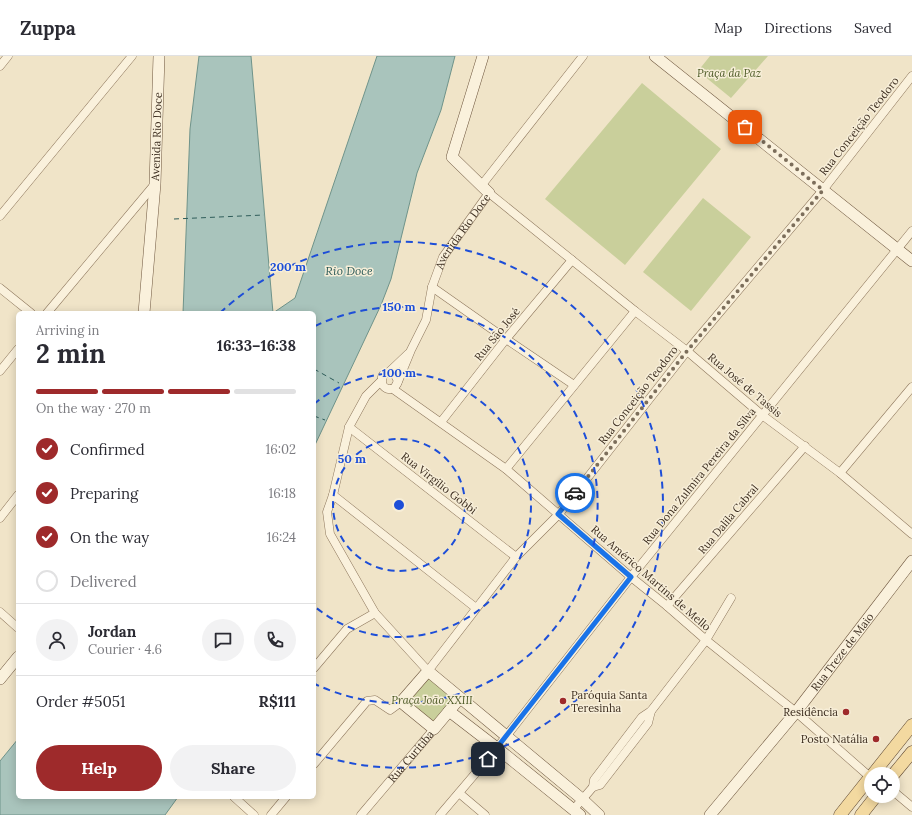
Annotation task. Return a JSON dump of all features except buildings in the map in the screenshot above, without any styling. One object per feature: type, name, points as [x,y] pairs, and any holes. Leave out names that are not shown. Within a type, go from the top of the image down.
[{"type":"main road","points":[[878,767],[912,725]]},
{"type":"main road","points":[[900,767],[912,752]]},
{"type":"main road","points":[[840,815],[864,785]]},
{"type":"main road","points":[[861,815],[870,803]]},
{"type":"street","points":[[0,66],[8,56]]},
{"type":"street","points":[[0,216],[132,56]]},
{"type":"street","name":"Avenida Rio Doce","points":[[144,311],[155,184],[159,56]]},
{"type":"street","name":"Avenida Rio Doce","points":[[395,386],[426,320],[432,287],[444,257],[485,189],[452,157],[483,56]]},
{"type":"street","points":[[485,189],[584,56]]},
{"type":"street","points":[[655,56],[912,261]]},
{"type":"street","name":"Rua Conceição Teodoro","points":[[428,672],[516,557],[558,514],[687,351],[823,190],[912,76]]},
{"type":"street","points":[[49,311],[155,184]]},
{"type":"street","name":"Rua José de Tassis","points":[[485,189],[635,311],[687,351],[762,415],[840,473],[912,534]]},
{"type":"street","name":"Rua Dona Zulmira Pereira da Silva","points":[[440,815],[497,748],[631,577],[912,231]]},
{"type":"street","name":"Rua São José","points":[[441,422],[506,339],[572,260]]},
{"type":"street","points":[[432,287],[574,385]]},
{"type":"street","points":[[0,288],[29,311]]},
{"type":"street","points":[[506,469],[635,311]]},
{"type":"street","name":"Avenida Rio Doce","points":[[375,613],[330,534],[327,512],[334,495],[349,427],[366,396],[381,381],[383,375],[389,372],[411,350]]},
{"type":"street","points":[[0,371],[16,351]]},
{"type":"street","points":[[381,381],[386,389],[395,386],[397,377],[393,373],[389,372]]},
{"type":"street","name":"Rua Américo Martins de Mello","points":[[395,386],[441,422],[506,469],[631,577],[706,640],[796,712],[864,770]]},
{"type":"street","points":[[840,473],[912,387]]},
{"type":"street","name":"Rua Virgílio Gobbi","points":[[349,427],[516,557]]},
{"type":"street","name":"Rua Dalila Cabral","points":[[667,606],[805,446]]},
{"type":"street","points":[[334,495],[476,608]]},
{"type":"street","points":[[0,518],[16,498]]},
{"type":"street","name":"Rua Treze de Maio","points":[[710,815],[796,712],[912,561]]},
{"type":"street","points":[[449,711],[577,812],[582,799],[593,787],[600,785],[648,723],[651,711],[706,640],[731,598]]},
{"type":"street","points":[[0,612],[16,626]]},
{"type":"street","points":[[316,666],[347,629],[375,613],[428,672],[582,799],[599,815]]},
{"type":"street","points":[[0,679],[16,659]]},
{"type":"street","points":[[316,762],[367,701],[375,700],[390,710],[401,702],[428,672]]},
{"type":"street","name":"Rua Curitiba","points":[[361,815],[460,698]]},
{"type":"street","points":[[401,702],[434,729]]},
{"type":"street","points":[[459,793],[485,815]]},
{"type":"street","points":[[900,797],[912,807]]},
{"type":"street","points":[[236,799],[254,815]]},
{"type":"street","points":[[271,815],[284,799]]},
{"type":"green space","name":"Praça da Paz","points":[[710,56],[768,56],[731,98],[698,71]]},
{"type":"green space","points":[[642,83],[721,149],[625,265],[545,199]]},
{"type":"green space","points":[[703,198],[751,237],[691,311],[643,272]]},
{"type":"green space","name":"Praça João XXIII","points":[[430,676],[455,698],[433,723],[408,702]]},
{"type":"water","points":[[199,56],[251,56],[273,311],[183,311],[190,129]]},
{"type":"water","name":"Rio Doce","points":[[377,56],[455,56],[441,110],[417,173],[391,279],[381,305],[316,443],[316,311],[276,311],[295,298]]},
{"type":"water","points":[[16,741],[16,799],[177,799],[165,815],[0,815],[0,761]]},
{"type":"ferry route","points":[[174,219],[264,215]]},
{"type":"ferry route","points":[[316,370],[339,383]]},
{"type":"ferry route","points":[[316,417],[325,420]]},
{"type":"way so far","points":[[575,493],[687,351],[823,190],[745,127]]},
{"type":"place","name":"Paróquia Santa Teresinha","points":[[563,701]]},
{"type":"place","name":"Residência","points":[[846,712]]},
{"type":"place","name":"Posto Natália","points":[[876,739]]},
{"type":"route","points":[[488,759],[631,577],[558,514],[575,493]]}]
